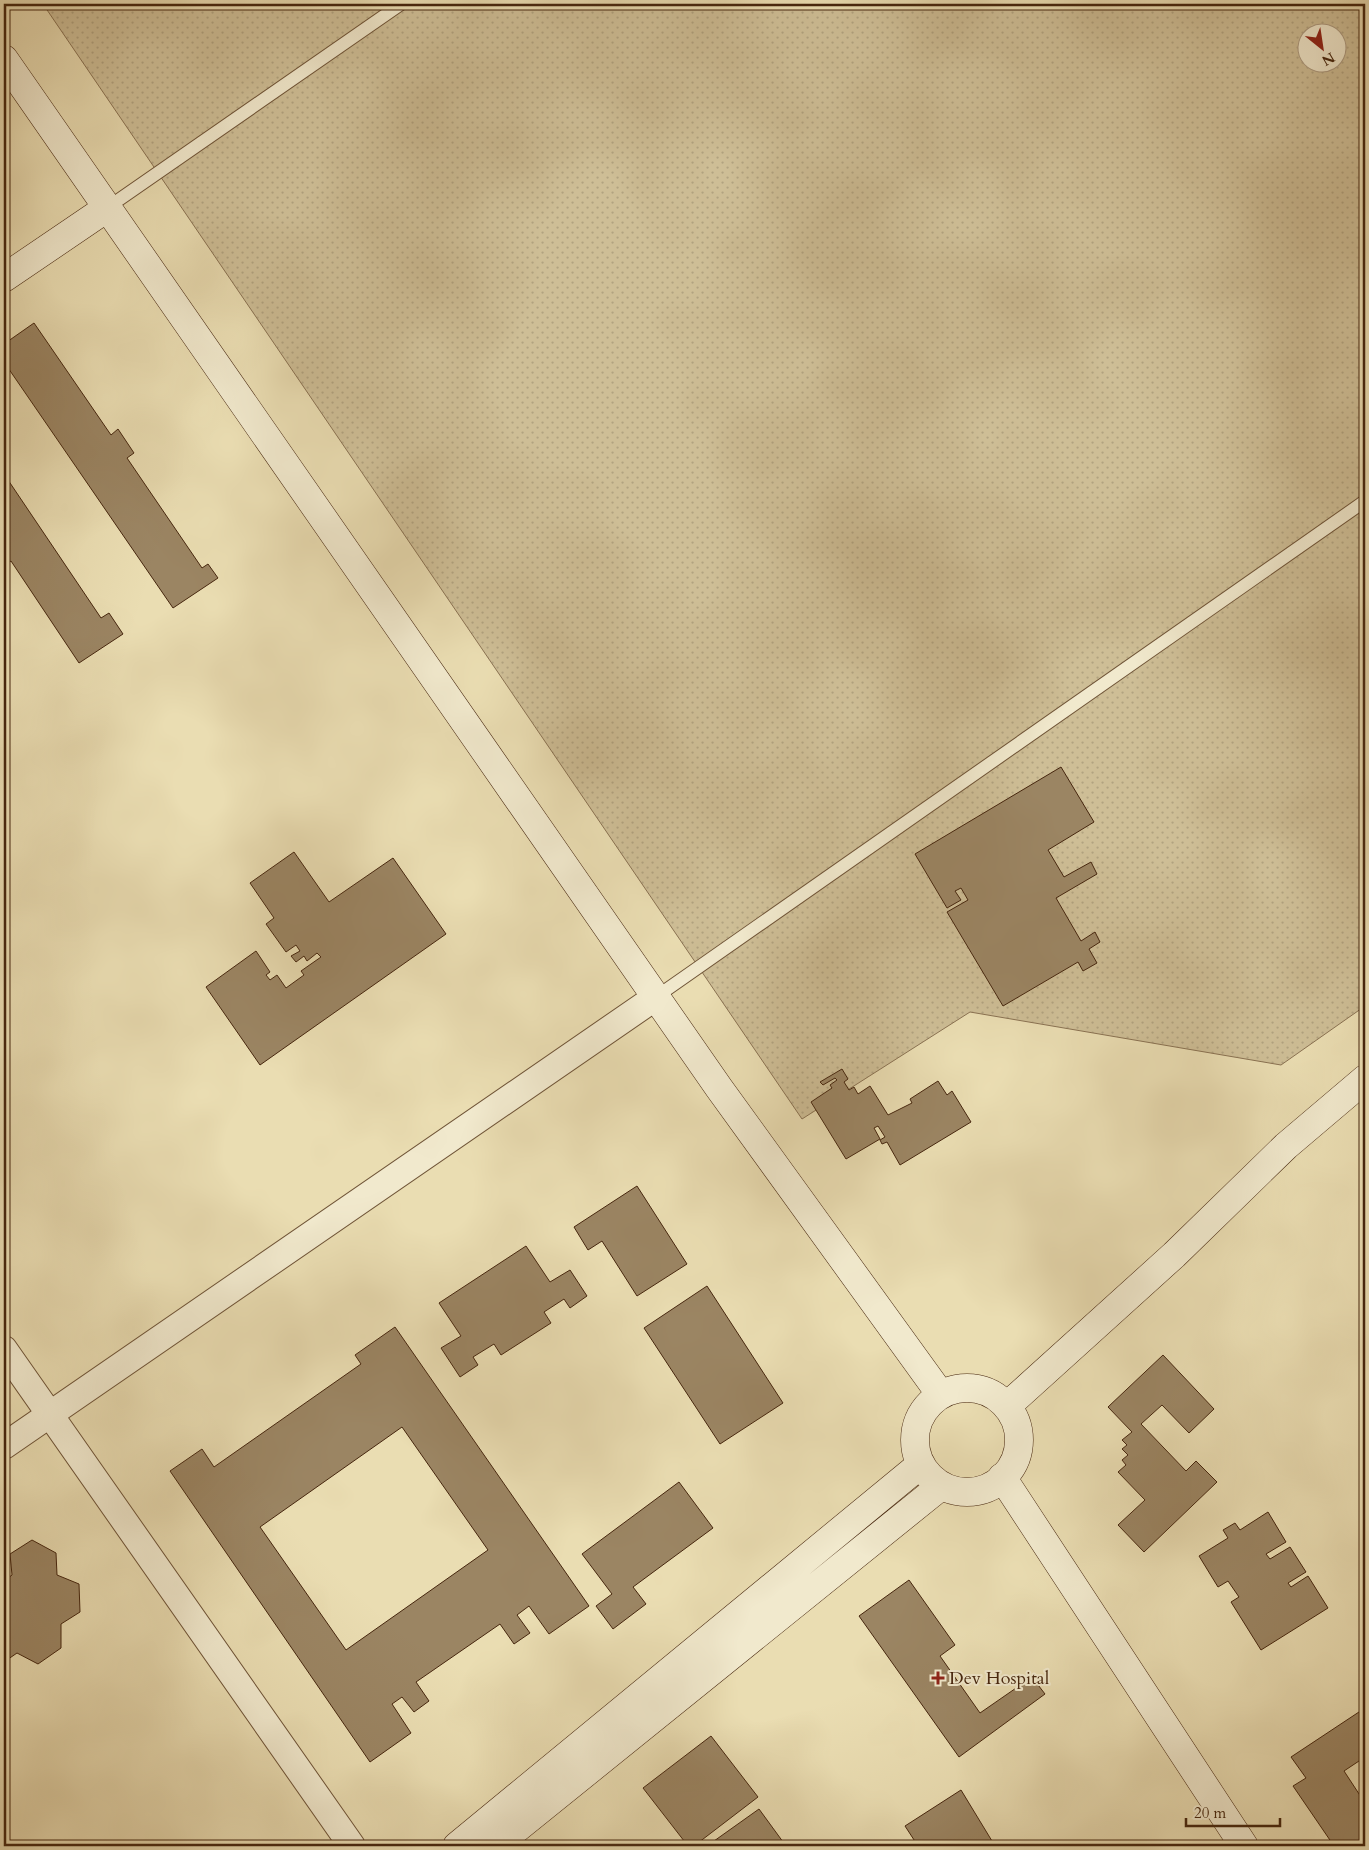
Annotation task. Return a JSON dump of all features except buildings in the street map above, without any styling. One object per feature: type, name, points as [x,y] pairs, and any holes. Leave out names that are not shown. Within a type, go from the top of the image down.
[{"type":"street","points":[[4,59],[686,1041],[941,1395]]},
{"type":"street","points":[[4,278],[107,208]]},
{"type":"street","points":[[4,1446],[656,997]]},
{"type":"street","points":[[1007,1406],[1174,1255],[1286,1146],[1365,1078]]},
{"type":"street","points":[[4,1350],[352,1846]]},
{"type":"street","points":[[958,1389],[976,1389],[993,1394],[1007,1406],[1016,1422],[1020,1439],[1016,1457],[994,1485],[977,1491],[958,1492],[941,1486],[920,1465],[915,1441],[918,1423],[926,1407],[941,1395],[958,1389]]},
{"type":"street","points":[[457,1846],[920,1465]]},
{"type":"street","points":[[1002,1477],[1235,1843]]},
{"type":"street","points":[[495,1846],[941,1486]]},
{"type":"lane","points":[[107,208],[401,4]]},
{"type":"lane","points":[[656,997],[1365,501]]},
{"type":"shaded area","points":[[43,4],[1365,4],[1365,1006],[1281,1065],[970,1012],[802,1119]]},
{"type":"place","name":"Dev Hospital","points":[[938,1678]]}]
